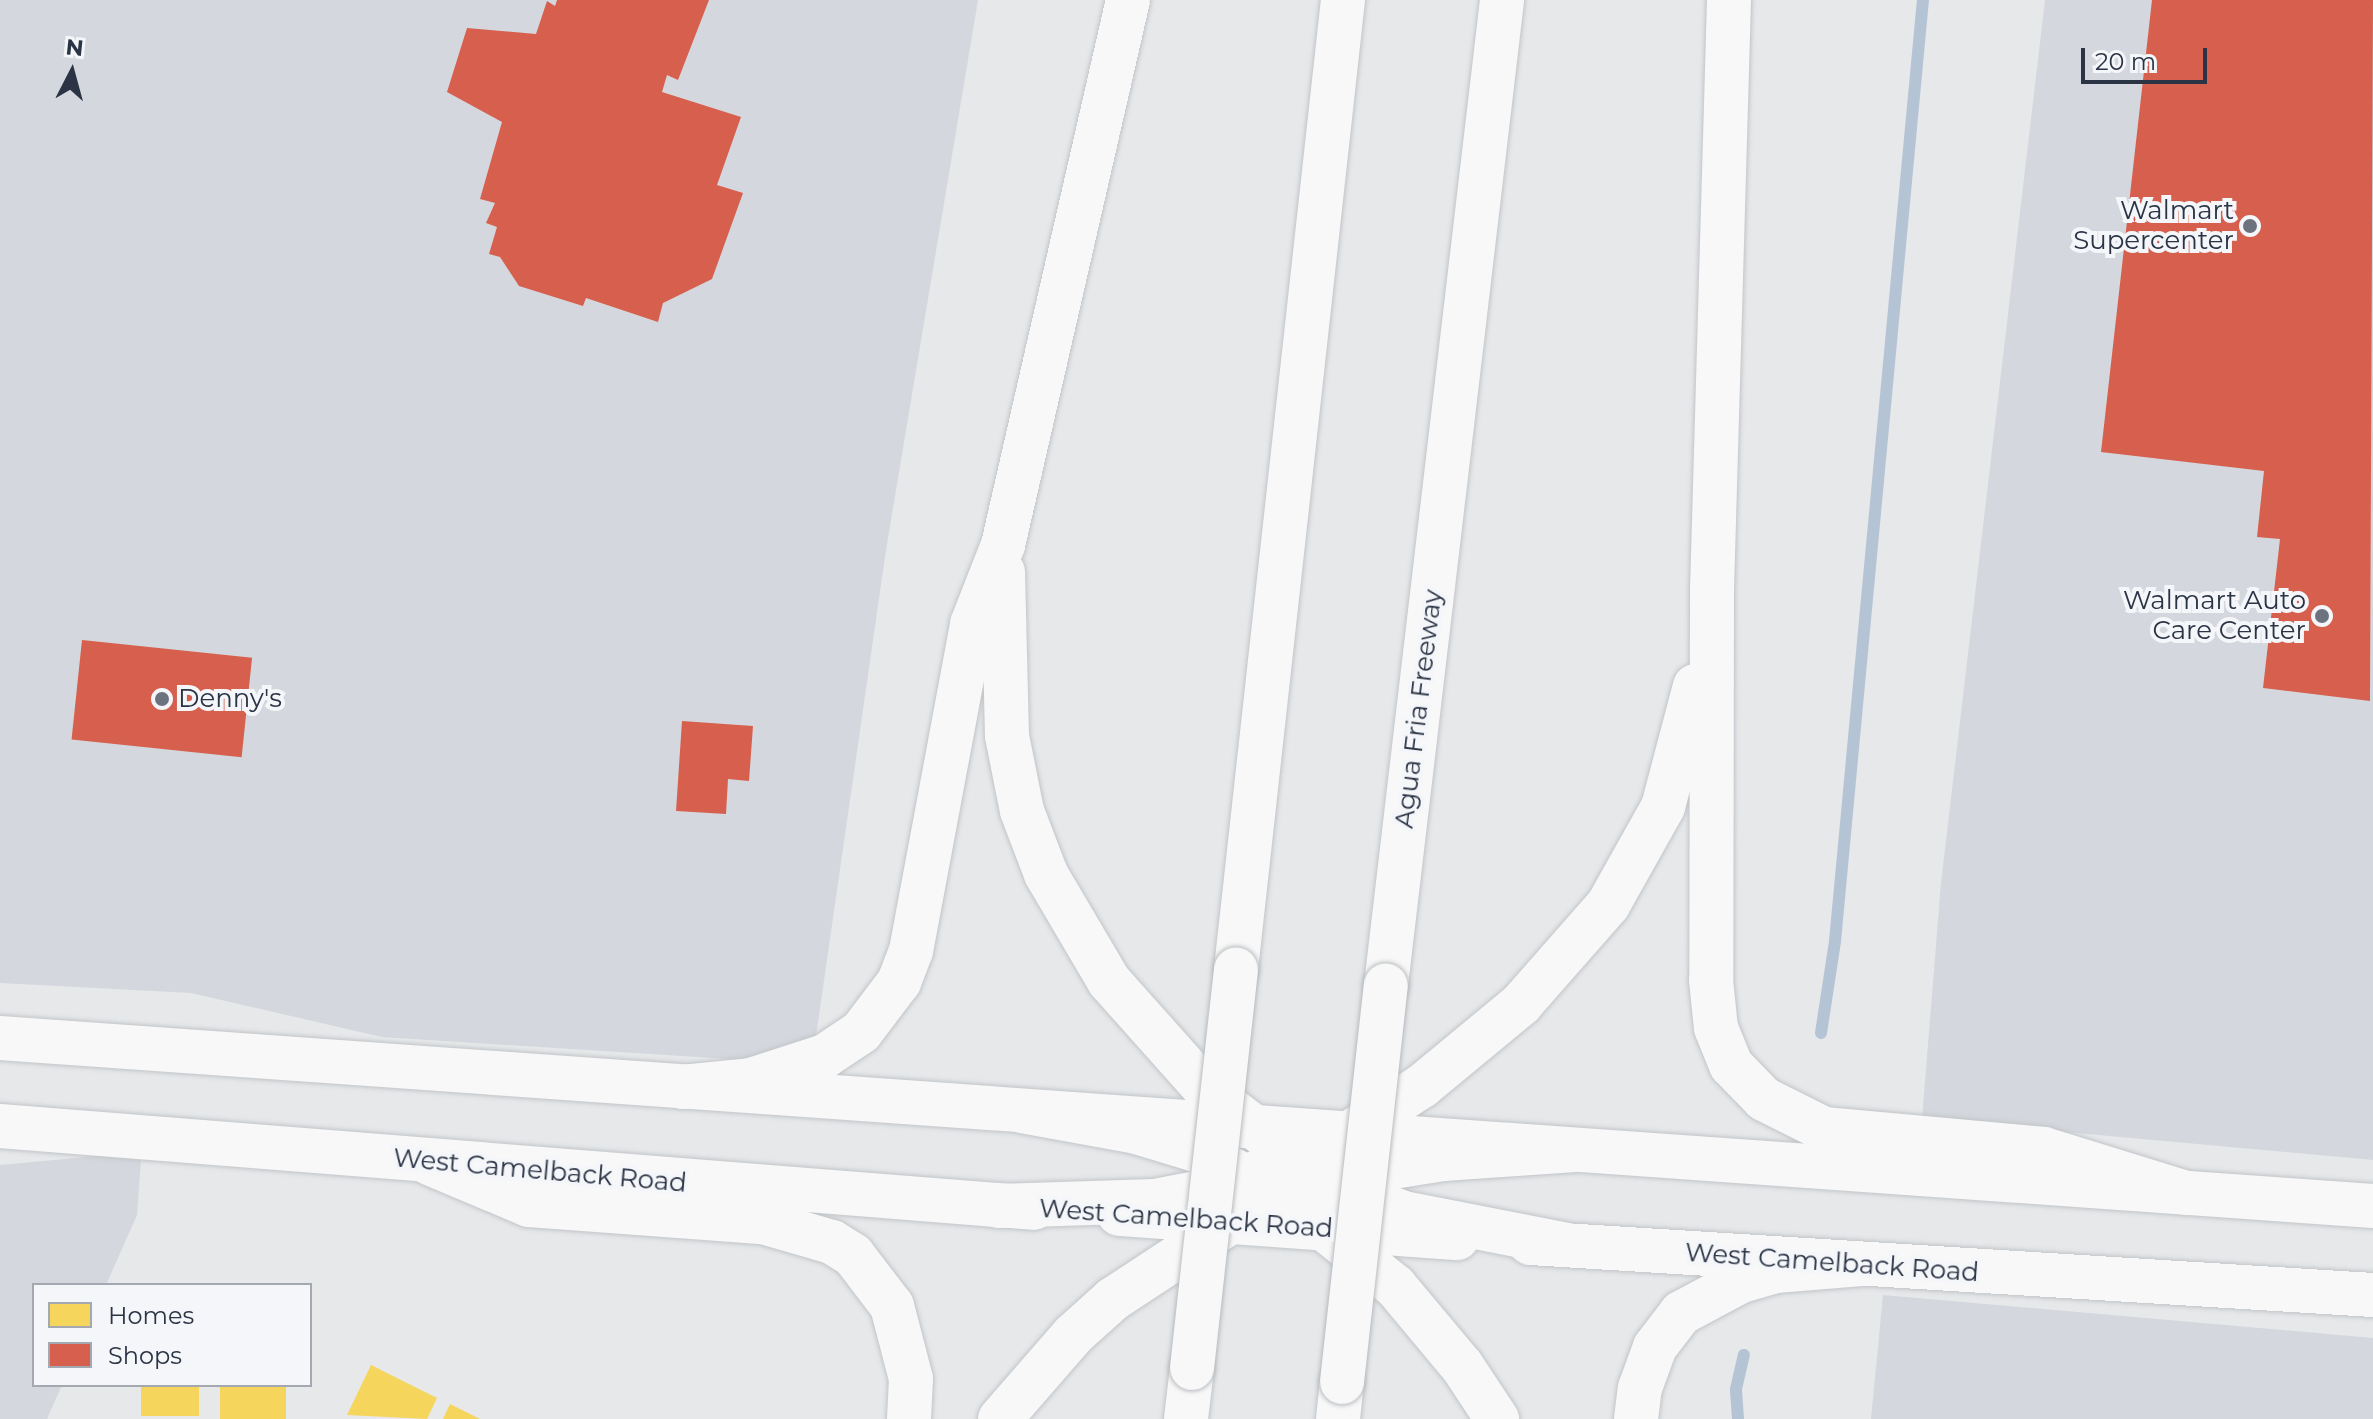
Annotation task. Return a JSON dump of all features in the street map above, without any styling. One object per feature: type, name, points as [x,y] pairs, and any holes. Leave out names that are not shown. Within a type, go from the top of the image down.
[{"type":"main road","points":[[682,1087],[751,1080],[825,1056],[861,1032],[899,982],[911,951],[972,624],[1003,545],[1128,0]]},
{"type":"main road","points":[[1186,1419],[1343,0]]},
{"type":"main road","name":"Agua Fria Freeway","points":[[1340,1401],[1502,0]]},
{"type":"main road","points":[[1729,0],[1712,590],[1711,980],[1716,1028],[1731,1065],[1764,1099],[1824,1129],[2044,1149],[2186,1193]]},
{"type":"main road","points":[[1003,545],[1007,736],[1022,811],[1046,874],[1109,981],[1207,1091],[1250,1128],[1327,1230],[1395,1286],[1462,1366],[1497,1419]]},
{"type":"main road","points":[[1000,1419],[1073,1335],[1113,1299],[1230,1222],[1481,1041],[1565,959],[1608,905],[1663,807],[1688,728],[1712,590]]},
{"type":"main road","points":[[0,1038],[2373,1206]]},
{"type":"main road","points":[[1022,1111],[1136,1132],[1404,1213],[1567,1245]]},
{"type":"main road","name":"West Camelback Road","points":[[0,1126],[429,1163],[1327,1230],[2373,1295]]},
{"type":"main road","points":[[998,1206],[1154,1201],[1443,1159],[1575,1150]]},
{"type":"main road","points":[[429,1163],[529,1205],[763,1222],[832,1242],[853,1255],[892,1306],[911,1379],[909,1419]]},
{"type":"main road","points":[[1636,1419],[1640,1388],[1655,1347],[1681,1313],[1741,1281],[1776,1271],[1861,1264]]},
{"type":"shaded area","points":[[0,0],[978,0],[886,550],[815,1043],[760,1061],[382,1037],[191,993],[0,983]]},
{"type":"shaded area","points":[[2045,0],[2373,0],[2373,1160],[1922,1119],[1941,883]]},
{"type":"shaded area","points":[[98,1156],[141,1160],[137,1215],[107,1283],[32,1283],[32,1387],[61,1387],[47,1419],[0,1419],[0,1165]]},
{"type":"shaded area","points":[[1883,1295],[2373,1338],[2373,1419],[1871,1419]]},
{"type":"building: Homes","points":[[371,1365],[437,1398],[427,1419],[347,1415]]},
{"type":"building: Homes","points":[[141,1387],[199,1387],[199,1416],[141,1416]]},
{"type":"building: Homes","points":[[220,1387],[286,1387],[286,1419],[220,1419]]},
{"type":"building: Homes","points":[[450,1404],[480,1419],[443,1419]]},
{"type":"building: Shops","points":[[557,0],[709,0],[678,80],[667,75],[662,92],[741,117],[717,185],[743,193],[712,279],[663,303],[658,322],[586,298],[583,306],[519,286],[500,257],[489,254],[497,227],[486,223],[495,203],[480,199],[502,122],[447,92],[467,28],[536,34],[547,1],[555,6]]},
{"type":"building: Shops","name":"Walmart Supercenter","points":[[2152,0],[2373,0],[2370,701],[2263,688],[2280,539],[2257,537],[2264,471],[2101,452]]},
{"type":"building: Shops","name":"Denny's","points":[[82,640],[252,658],[242,757],[72,739]]},
{"type":"building: Shops","points":[[682,721],[753,726],[749,781],[728,779],[726,814],[676,811]]},
{"type":"waterway","points":[[1821,1033],[1835,941],[1923,0]]},
{"type":"waterway","points":[[1738,1419],[1736,1389],[1744,1355]]},
{"type":"place","name":"Walmart Supercenter","points":[[2250,226]]},
{"type":"place","name":"Walmart Auto Care Center","points":[[2322,616]]},
{"type":"place","name":"Denny's","points":[[162,699]]}]
